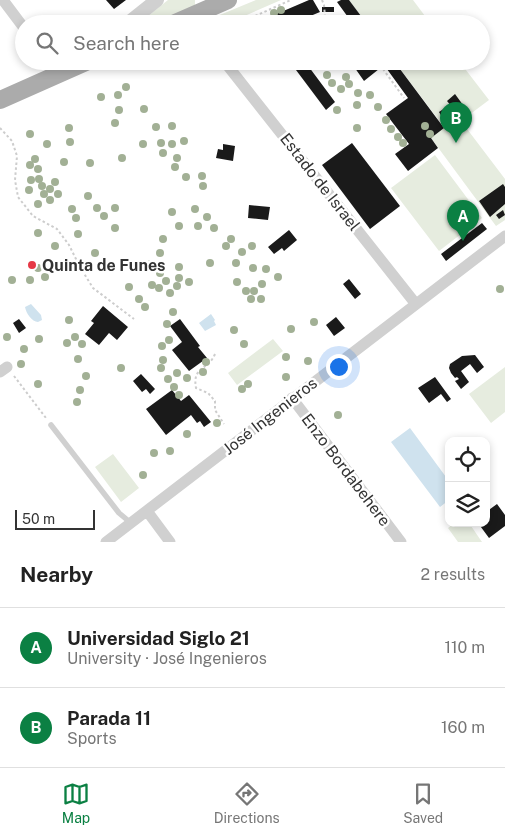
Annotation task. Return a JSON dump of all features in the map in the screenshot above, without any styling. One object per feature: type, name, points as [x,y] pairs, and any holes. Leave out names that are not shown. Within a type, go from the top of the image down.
[{"type":"main road","points":[[192,15],[228,0]]},
{"type":"main road","points":[[0,100],[20,91],[51,70]]},
{"type":"street","points":[[3,0],[15,16]]},
{"type":"street","points":[[138,15],[157,0]]},
{"type":"street","name":"Estado de Israel","points":[[231,70],[415,303]]},
{"type":"street","points":[[0,108],[20,91]]},
{"type":"street","name":"José Ingenieros","points":[[106,542],[415,303],[502,240]]},
{"type":"street","name":"Enzo Bordabehere","points":[[292,398],[400,542]]},
{"type":"street","points":[[147,511],[170,542]]},
{"type":"lane","points":[[51,425],[119,514],[131,523]]},
{"type":"path","points":[[257,15],[291,0]]},
{"type":"path","points":[[322,0],[324,15]]},
{"type":"path","points":[[383,70],[404,98]]},
{"type":"path","points":[[0,128],[12,141],[17,156],[14,180],[18,197],[34,216],[56,229],[69,245],[93,288],[134,319]]},
{"type":"path","points":[[215,354],[212,360],[196,373],[196,388],[208,393],[215,401],[214,410],[224,424]]},
{"type":"path","points":[[3,369],[51,425]]},
{"type":"shaded area","points":[[168,0],[195,0],[195,5],[177,15],[149,15]]},
{"type":"shaded area","points":[[256,0],[281,0],[247,15],[220,15]]},
{"type":"shaded area","points":[[349,0],[413,0],[424,15],[360,15]]},
{"type":"shaded area","points":[[401,70],[466,70],[489,100],[461,121],[505,179],[505,220],[496,226],[431,138],[444,127]]},
{"type":"shaded area","points":[[435,155],[482,218],[439,251],[391,188]]},
{"type":"shaded area","points":[[273,339],[283,351],[237,385],[228,373]]},
{"type":"shaded area","points":[[505,367],[505,412],[491,423],[469,394]]},
{"type":"shaded area","points":[[113,454],[139,488],[121,502],[95,467]]},
{"type":"shaded area","points":[[472,527],[482,542],[458,542],[448,528]]},
{"type":"water","points":[[31,304],[41,315],[42,320],[36,322],[28,314],[25,307]]},
{"type":"water","points":[[211,314],[216,325],[205,331],[199,323]]},
{"type":"water","points":[[410,428],[445,476],[445,503],[440,507],[391,442]]},
{"type":"building","points":[[106,0],[126,0],[114,9]]},
{"type":"building","points":[[309,0],[313,0],[320,12],[313,15],[274,15]]},
{"type":"building","points":[[349,0],[360,15],[346,15],[337,2]]},
{"type":"building","points":[[322,7],[334,7],[334,12],[322,12]]},
{"type":"building","points":[[296,70],[311,70],[335,102],[326,110]]},
{"type":"building","points":[[356,70],[378,70],[364,81]]},
{"type":"building","points":[[388,70],[401,70],[444,128],[431,138],[438,148],[408,171],[395,154],[409,144],[386,114],[408,98]]},
{"type":"building","points":[[455,94],[463,105],[460,108],[463,112],[446,124],[439,112],[445,108],[447,111],[452,107],[447,101]]},
{"type":"building","points":[[352,143],[400,206],[370,229],[322,165]]},
{"type":"building","points":[[223,144],[235,146],[233,161],[216,158],[218,149],[223,150]]},
{"type":"building","points":[[503,184],[505,187],[505,204],[490,217],[479,201]]},
{"type":"building","points":[[249,205],[270,207],[268,220],[248,218]]},
{"type":"building","points":[[503,210],[505,215],[499,219],[496,215]]},
{"type":"building","points":[[482,223],[487,229],[446,261],[441,254]]},
{"type":"building","points":[[289,230],[297,240],[284,251],[282,248],[274,254],[268,247]]},
{"type":"building","points":[[349,279],[361,294],[355,299],[343,284]]},
{"type":"building","points":[[103,306],[128,327],[117,340],[109,333],[99,345],[85,334],[94,323],[91,321]]},
{"type":"building","points":[[336,317],[345,328],[334,336],[326,325]]},
{"type":"building","points":[[19,319],[26,328],[19,333],[13,323]]},
{"type":"building","points":[[180,319],[207,358],[189,371],[172,350],[182,342],[170,326]]},
{"type":"building","points":[[475,355],[484,367],[477,373],[470,364],[461,371],[469,382],[461,389],[455,381],[459,379],[455,378],[451,373],[450,364],[462,356]]},
{"type":"building","points":[[141,374],[155,389],[150,394],[146,389],[142,392],[133,381]]},
{"type":"building","points":[[435,377],[451,399],[447,402],[441,394],[429,403],[418,388]]},
{"type":"building","points":[[172,390],[181,401],[189,395],[211,422],[204,427],[200,421],[197,423],[191,415],[166,435],[146,409]]},
{"type":"building","points":[[497,504],[505,515],[505,526],[489,538],[481,527],[490,527],[490,509]]},
{"type":"place","name":"Parada 11","points":[[456,143]]},
{"type":"place","name":"Universidad Siglo 21","points":[[463,241]]},
{"type":"place","name":"Quinta de Funes","points":[[32,265]]}]
